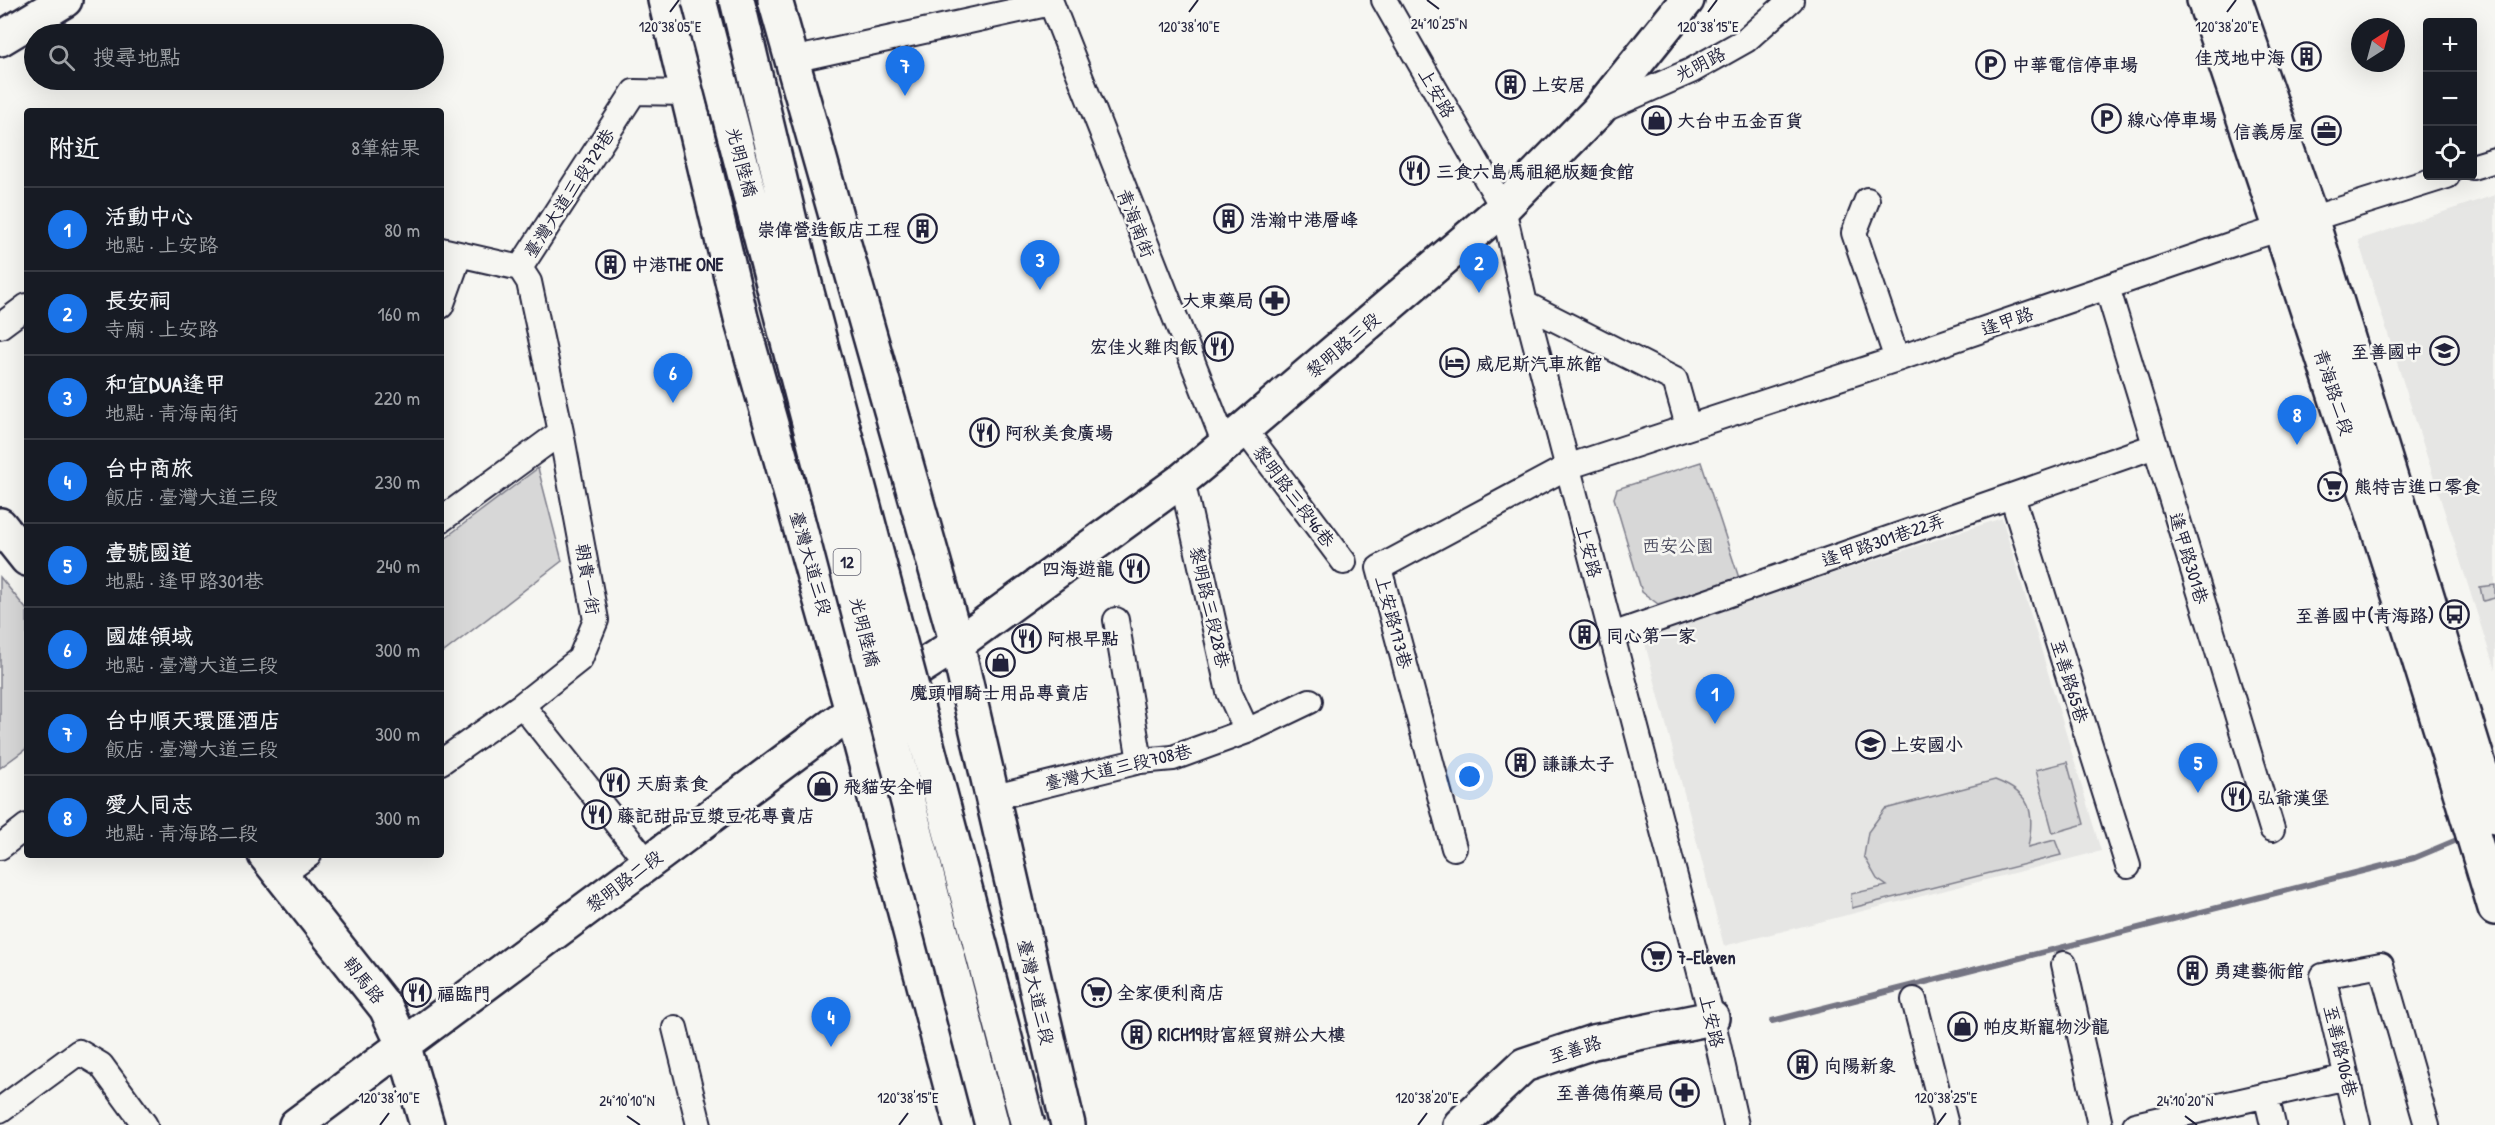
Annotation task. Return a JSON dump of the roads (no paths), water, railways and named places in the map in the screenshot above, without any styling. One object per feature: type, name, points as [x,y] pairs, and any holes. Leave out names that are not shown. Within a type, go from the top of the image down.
[{"type":"main road","points":[[25,24],[65,0]]},
{"type":"main road","points":[[660,0],[686,93]]},
{"type":"main road","name":"臺灣大道三段","points":[[665,0],[741,318],[852,711],[961,1125]]},
{"type":"main road","name":"光明陸橋","points":[[699,0],[993,1125]]},
{"type":"main road","name":"光明陸橋","points":[[737,0],[807,292],[1028,1125]]},
{"type":"main road","name":"黎明路三段","points":[[957,644],[1182,480],[1503,208],[1598,112],[1687,0]]},
{"type":"main road","name":"青海路二段","points":[[2204,0],[2296,224]]},
{"type":"main road","name":"青海路二段","points":[[2235,0],[2296,224],[2471,782]]},
{"type":"main road","name":"臺灣大道三段","points":[[778,5],[957,644],[1068,1125]]},
{"type":"main road","points":[[0,39],[24,25]]},
{"type":"main road","points":[[0,525],[24,555]]},
{"type":"main road","name":"黎明路二段","points":[[296,1125],[852,711],[957,644]]},
{"type":"main road","points":[[2471,782],[2495,817]]},
{"type":"main road","points":[[2471,782],[2482,865],[2495,908]]},
{"type":"main road","name":"朝馬路","points":[[273,865],[386,1008],[403,1044],[427,1125]]},
{"type":"main road","name":"至善路","points":[[1460,1125],[1524,1065],[1593,1042],[1712,1018]]},
{"type":"street","name":"上安路","points":[[1384,0],[1503,208],[1525,303],[1712,1018],[1736,1125]]},
{"type":"street","name":"光明路","points":[[1598,112],[1691,71],[1746,40],[1791,0]]},
{"type":"street","points":[[792,60],[1050,1]]},
{"type":"street","name":"青海南街","points":[[1050,1],[1235,437]]},
{"type":"street","name":"臺灣大道三段729巷","points":[[450,253],[520,268],[634,92],[686,93]]},
{"type":"street","points":[[2477,165],[2495,160]]},
{"type":"street","name":"逢甲路","points":[[1568,467],[2434,180]]},
{"type":"street","points":[[1867,200],[1854,233],[1897,359]]},
{"type":"street","points":[[444,288],[450,253]]},
{"type":"street","name":"朝貴一街","points":[[444,760],[522,705],[580,659],[596,620],[561,432],[529,282],[520,268]]},
{"type":"street","name":"逢甲路301巷","points":[[2107,287],[2272,829]]},
{"type":"street","points":[[1525,303],[1675,380],[1688,426]]},
{"type":"street","points":[[0,326],[24,308]]},
{"type":"street","points":[[444,518],[561,432]]},
{"type":"street","name":"黎明路三段46巷","points":[[1235,437],[1344,562]]},
{"type":"street","name":"逢甲路301巷22弄","points":[[1612,635],[2155,446]]},
{"type":"street","name":"上安路173巷","points":[[1454,848],[1379,568],[1568,467]]},
{"type":"street","name":"黎明路三段28巷","points":[[1182,480],[1229,692],[1247,731]]},
{"type":"street","name":"至善路65巷","points":[[2012,496],[2128,866]]},
{"type":"street","points":[[1116,620],[1140,761]]},
{"type":"street","name":"臺灣大道三段708巷","points":[[991,798],[1140,761],[1173,759],[1247,731],[1310,701]]},
{"type":"street","points":[[522,705],[648,863]]},
{"type":"street","points":[[0,847],[24,828]]},
{"type":"street","points":[[273,865],[298,858]]},
{"type":"street","points":[[2064,964],[2100,1125]]},
{"type":"street","name":"至善路106巷","points":[[2358,1125],[2323,976],[2381,965],[2427,1125]]},
{"type":"street","points":[[1914,1000],[1946,1125]]},
{"type":"street","points":[[675,1028],[699,1125]]},
{"type":"street","points":[[0,1110],[79,1052],[100,1065],[145,1125]]},
{"type":"street","points":[[2135,1125],[2347,1077]]},
{"type":"street","points":[[2266,1095],[2273,1125]]},
{"type":"waterway","points":[[1772,1021],[2414,858],[2464,837]]},
{"type":"place","name":"佳茂地中海","points":[[2306,57]]},
{"type":"place","name":"中華電信停車場","points":[[1991,64]]},
{"type":"place","name":"上安居","points":[[1511,84]]},
{"type":"place","name":"台中順天環匯酒店","points":[[905,96]]},
{"type":"place","name":"線心停車場","points":[[2106,119]]},
{"type":"place","name":"大台中五金百貨","points":[[1656,120]]},
{"type":"place","name":"信義房屋","points":[[2326,131]]},
{"type":"place","name":"三食六島馬祖絕版麵食館","points":[[1415,171]]},
{"type":"place","name":"浩瀚中港層峰","points":[[1229,219]]},
{"type":"place","name":"崇偉營造飯店工程","points":[[922,229]]},
{"type":"place","name":"中港THE ONE","points":[[610,264]]},
{"type":"place","name":"和宜DUA逢甲","points":[[1040,290]]},
{"type":"place","name":"長安祠","points":[[1479,293]]},
{"type":"place","name":"大東藥局","points":[[1275,300]]},
{"type":"place","name":"宏佳火雞肉飯","points":[[1219,346]]},
{"type":"place","name":"至善國中","points":[[2444,351]]},
{"type":"place","name":"威尼斯汽車旅館","points":[[1455,363]]},
{"type":"place","name":"國雄領域","points":[[673,403]]},
{"type":"place","name":"阿秋美食廣場","points":[[984,432]]},
{"type":"place","name":"愛人同志","points":[[2297,445]]},
{"type":"place","name":"熊特吉進口零食","points":[[2333,486]]},
{"type":"place","name":"四海遊龍","points":[[1135,568]]},
{"type":"place","name":"至善國中(青海路)","points":[[2455,615]]},
{"type":"place","name":"同心第一家","points":[[1585,635]]},
{"type":"place","name":"阿根早點","points":[[1026,638]]},
{"type":"place","name":"魔頭帽騎士用品專賣店","points":[[1000,663]]},
{"type":"place","name":"活動中心","points":[[1715,724]]},
{"type":"place","name":"上安國小","points":[[1870,744]]},
{"type":"place","name":"謙謙太子","points":[[1521,763]]},
{"type":"place","name":"天廚素食","points":[[615,783]]},
{"type":"place","name":"飛貓安全帽","points":[[822,786]]},
{"type":"place","name":"壹號國道","points":[[2198,793]]},
{"type":"place","name":"弘爺漢堡","points":[[2236,797]]},
{"type":"place","name":"藤記甜品豆漿豆花專賣店","points":[[596,815]]},
{"type":"place","name":"7-Eleven","points":[[1656,957]]},
{"type":"place","name":"勇建藝術館","points":[[2193,970]]},
{"type":"place","name":"全家便利商店","points":[[1096,992]]},
{"type":"place","name":"福臨門","points":[[416,993]]},
{"type":"place","name":"帕皮斯寵物沙龍","points":[[1962,1026]]},
{"type":"place","name":"RICH19財富經貿辦公大樓","points":[[1137,1034]]},
{"type":"place","name":"台中商旅","points":[[831,1047]]},
{"type":"place","name":"向陽新象","points":[[1803,1065]]},
{"type":"place","name":"至善德侑藥局","points":[[1685,1092]]},
{"type":"park label","name":"西安公園","points":[[1678,545]]}]
